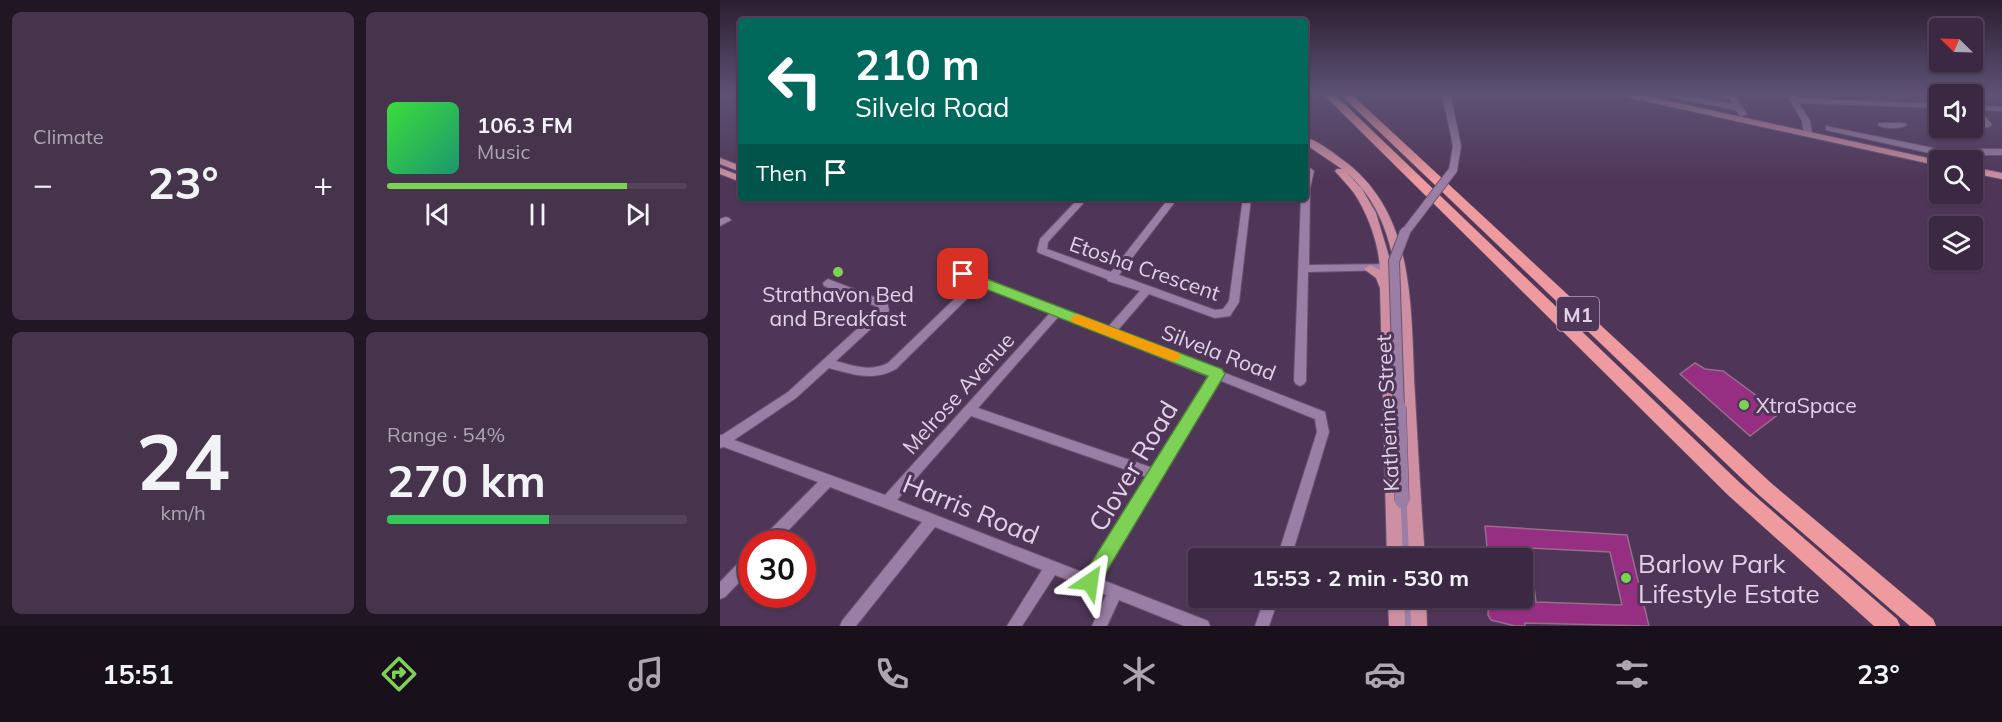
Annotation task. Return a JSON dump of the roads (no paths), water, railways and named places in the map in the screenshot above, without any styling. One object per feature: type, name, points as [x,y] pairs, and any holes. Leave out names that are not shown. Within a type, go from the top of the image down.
[{"type":"highway","name":"M1","points":[[1357,122],[1734,489],[1890,626]]},
{"type":"highway","name":"M1","points":[[1375,122],[1765,489],[1926,626]]},
{"type":"main road","points":[[1747,122],[1804,130],[1929,153]]},
{"type":"main road","points":[[1778,122],[1929,160]]},
{"type":"main road","name":"Katherine Street","points":[[1308,142],[1345,166],[1369,189],[1388,222],[1416,548]]},
{"type":"main road","name":"Katherine Street","points":[[1308,149],[1342,173],[1360,193],[1376,222],[1390,261],[1386,291],[1395,548]]},
{"type":"main road","points":[[722,166],[738,174]]},
{"type":"main road","points":[[1983,167],[2002,171]]},
{"type":"main road","points":[[1983,172],[2002,176]]},
{"type":"main road","points":[[720,177],[738,175]]},
{"type":"main road","points":[[1386,291],[1381,276],[1368,266],[1380,257],[1390,261]]},
{"type":"main road","points":[[1396,608],[1397,626]]},
{"type":"main road","points":[[1418,608],[1419,626]]},
{"type":"street","points":[[1403,548],[1394,261],[1404,233],[1450,175],[1456,162],[1457,149],[1452,122]]},
{"type":"street","points":[[1800,122],[1804,130]]},
{"type":"street","points":[[1804,130],[1806,122]]},
{"type":"street","points":[[1896,143],[1885,125],[1903,125]]},
{"type":"street","points":[[1829,128],[1929,152]]},
{"type":"street","points":[[1983,154],[2002,152]]},
{"type":"street","points":[[1308,180],[1310,171]]},
{"type":"street","name":"Etosha Crescent","points":[[1081,201],[1043,241],[1040,247],[1045,253],[1208,313],[1221,314],[1229,310],[1234,302],[1247,201]]},
{"type":"street","points":[[1112,278],[1172,201]]},
{"type":"street","points":[[1300,381],[1306,201]]},
{"type":"street","points":[[1305,266],[1368,266],[1390,261]]},
{"type":"street","name":"Silvela Road","points":[[963,274],[1318,414],[1324,420],[1323,432],[1287,548]]},
{"type":"street","points":[[827,363],[872,373],[882,372],[892,366],[980,280]]},
{"type":"street","points":[[721,442],[773,409],[827,363],[885,308],[883,304],[828,283]]},
{"type":"street","points":[[1110,332],[1146,291]]},
{"type":"street","name":"Melrose Avenue","points":[[887,502],[1058,311]]},
{"type":"street","name":"Clover Road","points":[[1090,582],[1217,374]]},
{"type":"street","points":[[968,410],[1157,475]]},
{"type":"street","name":"Harris Road","points":[[721,442],[887,502],[1203,626]]},
{"type":"street","points":[[780,530],[828,480]]},
{"type":"street","points":[[847,626],[932,520]]},
{"type":"street","points":[[1014,626],[1052,567]]},
{"type":"street","points":[[720,592],[738,573]]},
{"type":"street","points":[[1099,626],[1115,592]]},
{"type":"street","points":[[1262,626],[1268,608]]},
{"type":"street","points":[[1406,608],[1408,626]]},
{"type":"place","name":"Strathavon Bed and Breakfast","points":[[838,272]]},
{"type":"place","name":"XtraSpace","points":[[1744,405]]},
{"type":"place","name":"Barlow Park Lifestyle Estate","points":[[1626,578]]}]
